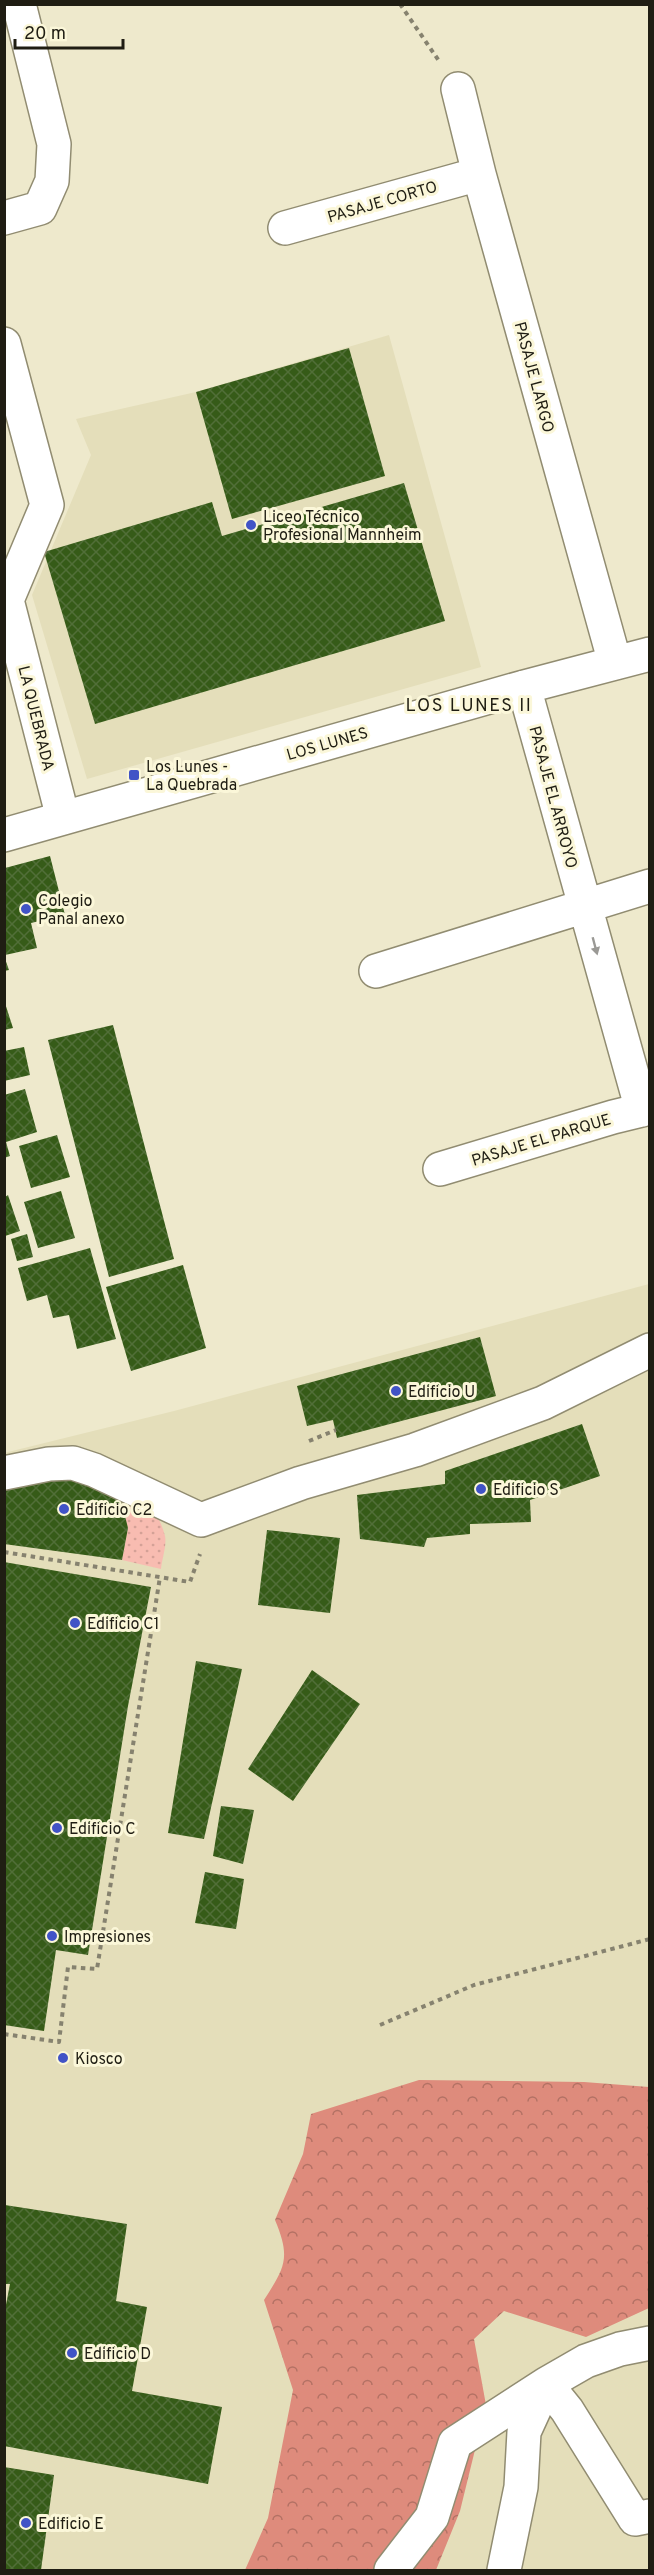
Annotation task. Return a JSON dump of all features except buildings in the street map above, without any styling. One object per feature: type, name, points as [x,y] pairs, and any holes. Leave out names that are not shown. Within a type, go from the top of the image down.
[{"type":"street","points":[[4,218],[40,208],[52,181],[54,144],[19,4]]},
{"type":"street","name":"PASAJE LARGO","points":[[458,90],[479,174],[615,663]]},
{"type":"street","name":"PASAJE CORTO","points":[[285,228],[479,174]]},
{"type":"street","name":"LA QUEBRADA","points":[[4,344],[47,505],[6,601],[63,818]]},
{"type":"street","name":"LOS LUNES","points":[[4,835],[524,687],[650,654]]},
{"type":"street","name":"PASAJE EL ARROYO","points":[[524,687],[584,908],[646,1109]]},
{"type":"street","points":[[376,971],[650,886]]},
{"type":"street","name":"PASAJE EL PARQUE","points":[[440,1169],[646,1109]]},
{"type":"street","points":[[4,1473],[49,1464],[73,1463],[94,1470],[201,1520],[301,1483],[416,1450],[543,1403],[650,1350]]},
{"type":"street","points":[[391,2571],[432,2517],[455,2443],[586,2361],[620,2349],[650,2343]]},
{"type":"street","points":[[546,2384],[567,2409],[635,2519],[650,2516]]},
{"type":"street","points":[[504,2571],[521,2487],[524,2432],[546,2384]]},
{"type":"path","points":[[400,4],[458,90]]},
{"type":"path","points":[[4,1552],[190,1582]]},
{"type":"path","points":[[4,2034],[59,2042],[68,1967],[97,1969],[160,1577]]},
{"type":"path","points":[[380,2025],[474,1985],[650,1940]]},
{"type":"shaded area","name":"Liceo Técnico Profesional Mannheim","points":[[389,335],[481,667],[87,779],[32,595],[91,455],[76,419],[196,392]]},
{"type":"shaded area","points":[[649,1284],[649,2570],[5,2570],[4,1453],[174,1411]]},
{"type":"shaded area","points":[[68,1460],[115,1475],[141,1494],[159,1520],[165,1536],[161,1569],[122,1560],[128,1528],[118,1488],[96,1472],[73,1465],[25,1470],[5,1490],[5,1470],[36,1463]]},
{"type":"green space","points":[[419,2080],[584,2082],[649,2087],[649,2308],[586,2337],[504,2311],[474,2339],[486,2405],[460,2511],[436,2570],[245,2570],[268,2518],[293,2390],[264,2300],[281,2270],[283,2244],[275,2220],[303,2154],[311,2114]]},
{"type":"place","name":"Liceo Técnico Profesional Mannheim","points":[[251,525]]},
{"type":"place","name":"Los Lunes - La Quebrada","points":[[134,775]]},
{"type":"place","name":"Colegio Panal anexo","points":[[26,909]]},
{"type":"place","name":"Edificio U","points":[[396,1391]]},
{"type":"place","name":"Edificio S","points":[[481,1489]]},
{"type":"place","name":"Edificio C2","points":[[64,1509]]},
{"type":"place","name":"Edificio C1","points":[[75,1623]]},
{"type":"place","name":"Edificio C","points":[[57,1828]]},
{"type":"place","name":"Impresiones","points":[[52,1936]]},
{"type":"place","name":"Kiosco","points":[[63,2058]]},
{"type":"place","name":"Edificio D","points":[[72,2353]]},
{"type":"place","name":"Edificio E","points":[[26,2523]]},
{"type":"district","name":"LOS LUNES II","points":[[469,705]]}]
